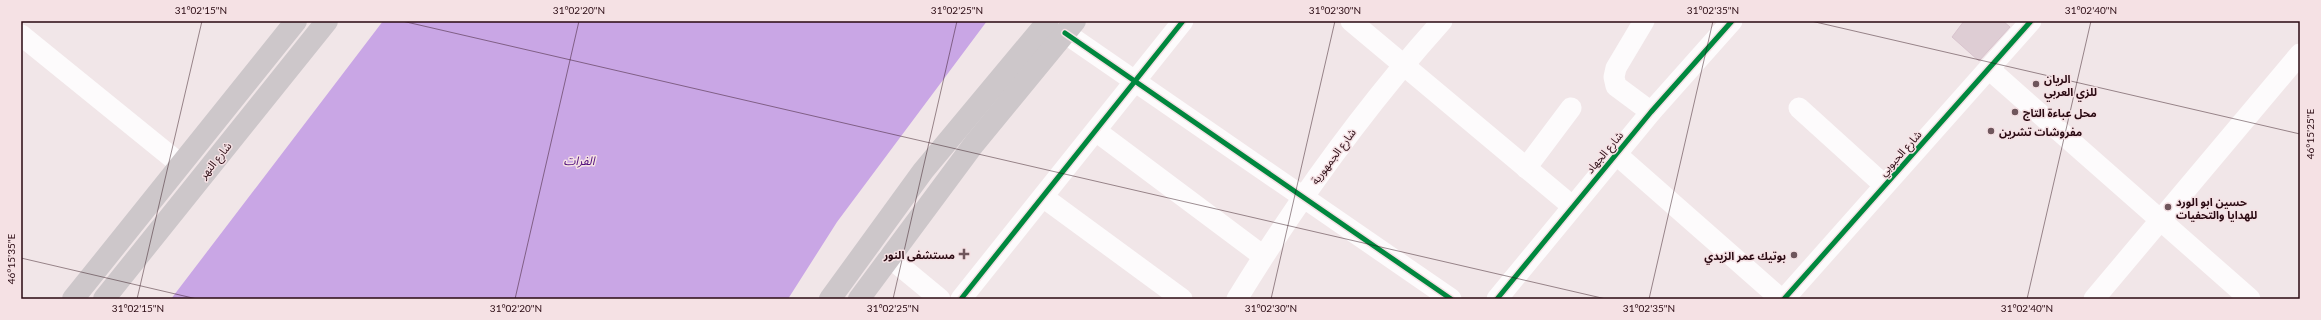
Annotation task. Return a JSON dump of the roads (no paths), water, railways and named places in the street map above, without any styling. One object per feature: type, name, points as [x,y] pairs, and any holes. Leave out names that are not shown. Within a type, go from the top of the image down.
[{"type":"main road","name":"شارع النهر","points":[[104,299],[327,21]]},
{"type":"main road","points":[[73,299],[289,23]]},
{"type":"main road","points":[[859,299],[1063,25]]},
{"type":"main road","points":[[830,299],[923,171],[1063,25]]},
{"type":"main road","points":[[119,240],[138,255]]},
{"type":"street","points":[[961,299],[1183,21]]},
{"type":"street","points":[[1351,21],[1572,206]]},
{"type":"street","name":"شارع الجمهورية","points":[[1237,299],[1303,195],[1402,65],[1442,21]]},
{"type":"street","points":[[1644,21],[1616,68],[1614,77],[1616,86],[1651,112]]},
{"type":"street","name":"شارع الجهاد","points":[[1497,299],[1572,206],[1651,112],[1732,21]]},
{"type":"street","name":"شارع الحبوبي","points":[[1784,299],[2031,21]]},
{"type":"street","points":[[1063,25],[1136,81],[1303,195],[1450,299]]},
{"type":"street","points":[[21,35],[180,164]]},
{"type":"street","points":[[2094,299],[2300,54]]},
{"type":"street","points":[[1989,69],[2250,299]]},
{"type":"street","points":[[1526,168],[1571,108]]},
{"type":"street","points":[[1799,108],[1884,185]]},
{"type":"street","points":[[1096,131],[1263,256]]},
{"type":"street","points":[[1616,154],[1781,299]]},
{"type":"street","points":[[1043,197],[1182,299]]},
{"type":"street","points":[[889,257],[940,299]]},
{"type":"water","name":"الفرات","points":[[383,21],[987,21],[837,222],[788,299],[171,299]]},
{"type":"place","name":"الريان للزي العربي","points":[[2036,84]]},
{"type":"place","name":"محل عباءة التاج","points":[[2015,112]]},
{"type":"place","name":"مفروشات تشرين","points":[[1991,131]]},
{"type":"place","name":"حسين ابو الورد للهدايا والتحفيات","points":[[2168,207]]},
{"type":"place","name":"مستشفى النور","points":[[964,254]]},
{"type":"place","name":"بوتيك عمر الزيدي","points":[[1794,255]]}]
